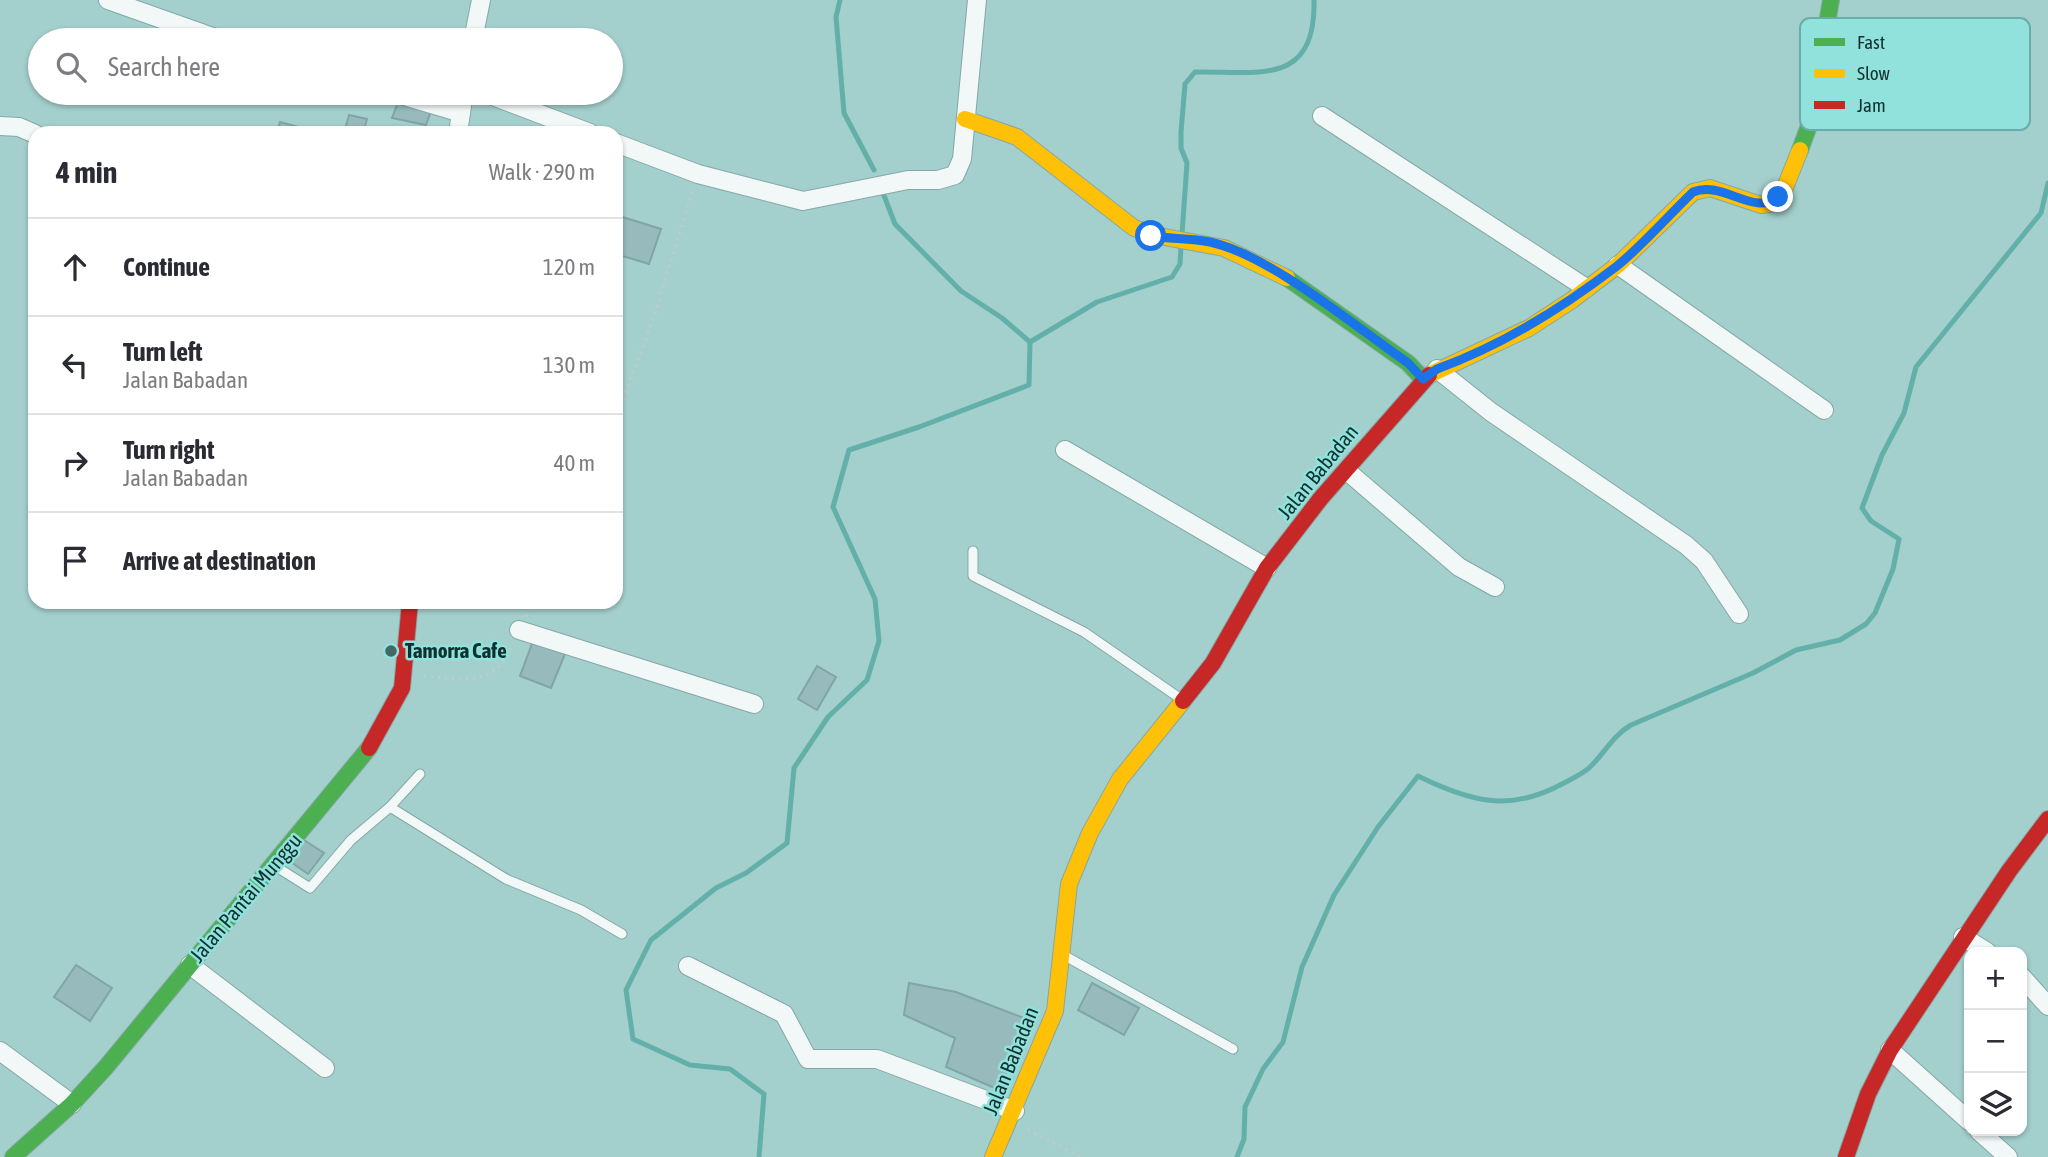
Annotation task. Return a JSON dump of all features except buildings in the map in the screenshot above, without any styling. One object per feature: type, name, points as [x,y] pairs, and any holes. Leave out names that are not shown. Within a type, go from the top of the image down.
[{"type":"street","points":[[108,0],[187,28]]},
{"type":"street","points":[[475,28],[481,0]]},
{"type":"street","points":[[623,146],[698,174],[803,201],[908,180],[937,180],[955,175],[962,159],[977,0]]},
{"type":"street","name":"Jalan Babadan","points":[[1828,18],[1831,0]]},
{"type":"street","points":[[434,105],[461,113]]},
{"type":"street","points":[[459,126],[462,105]]},
{"type":"street","points":[[516,105],[572,126]]},
{"type":"street","points":[[1322,116],[1586,288]]},
{"type":"street","points":[[965,119],[1017,137],[1134,228],[1151,236],[1210,242],[1239,252],[1277,272],[1408,363],[1491,412],[1686,545],[1704,561],[1739,614]]},
{"type":"street","points":[[0,126],[19,127],[28,131]]},
{"type":"street","name":"Jalan Babadan","points":[[993,1157],[1013,1116],[1055,1011],[1069,884],[1090,833],[1120,779],[1213,663],[1267,568],[1430,374],[1529,328],[1618,265],[1693,192],[1703,188],[1720,190],[1761,205],[1770,204],[1778,197],[1791,176],[1807,130]]},
{"type":"street","points":[[1618,265],[1824,410]]},
{"type":"street","points":[[1065,450],[1267,568]]},
{"type":"street","points":[[1347,471],[1459,567],[1495,587]]},
{"type":"street","name":"Jalan Pantai Munggu","points":[[13,1157],[72,1104],[364,756],[397,702],[404,674],[409,609]]},
{"type":"street","points":[[519,630],[754,704]]},
{"type":"street","points":[[1846,1157],[1868,1094],[1890,1050],[1963,937],[2047,822]]},
{"type":"street","points":[[1963,937],[1979,947]]},
{"type":"street","points":[[190,965],[325,1069]]},
{"type":"street","points":[[688,967],[784,1014],[808,1059],[877,1059],[1013,1116]]},
{"type":"street","points":[[2027,983],[2048,1006]]},
{"type":"street","points":[[1890,1050],[1964,1117]]},
{"type":"street","points":[[0,1051],[72,1104]]},
{"type":"street","points":[[1985,1136],[2008,1157]]},
{"type":"lane","points":[[973,551],[973,576],[1084,632],[1182,700]]},
{"type":"lane","points":[[274,865],[310,888],[351,840],[390,807],[420,774]]},
{"type":"lane","points":[[390,807],[506,879],[581,910],[622,934]]},
{"type":"lane","points":[[1060,954],[1233,1049]]},
{"type":"path","points":[[623,400],[654,316],[698,174]]},
{"type":"path","points":[[404,674],[468,679],[487,675],[507,658],[529,609]]},
{"type":"path","points":[[1013,1116],[1082,1157]]},
{"type":"waterway","points":[[840,0],[836,17],[844,113],[874,170]]},
{"type":"waterway","points":[[1182,234],[1187,163],[1181,148],[1185,84],[1195,72],[1261,72],[1294,61],[1305,48],[1312,28],[1314,0]]},
{"type":"waterway","points":[[1237,1157],[1244,1139],[1245,1107],[1263,1069],[1283,1042],[1302,967],[1334,895],[1378,827],[1418,776],[1455,792],[1489,800],[1507,801],[1543,793],[1587,770],[1619,734],[1631,725],[1753,673],[1796,650],[1840,640],[1866,624],[1875,613],[1893,569],[1899,539],[1871,521],[1862,508],[1882,455],[1904,413],[1916,367],[2041,213],[2048,183]]},
{"type":"waterway","points":[[759,1157],[764,1094],[730,1069],[690,1065],[633,1039],[626,990],[651,940],[716,888],[746,873],[787,843],[794,768],[828,717],[867,680],[879,641],[875,599],[833,507],[849,450],[919,427],[1029,385],[1030,342],[1002,318],[961,291],[895,224],[883,193]]},
{"type":"waterway","points":[[1030,342],[1097,302],[1172,277],[1180,264],[1181,247]]},
{"type":"traffic: fast","points":[[1828,18],[1831,0]]},
{"type":"traffic: fast","points":[[1800,150],[1807,130]]},
{"type":"traffic: fast","points":[[1287,278],[1408,363],[1423,379]]},
{"type":"traffic: fast","points":[[13,1157],[72,1104],[106,1067],[369,748]]},
{"type":"traffic: slow","points":[[965,119],[1017,137],[1134,228],[1159,236],[1224,248],[1287,278]]},
{"type":"traffic: slow","points":[[1429,375],[1529,328],[1572,300],[1618,265],[1693,192],[1710,188],[1761,205],[1770,204],[1784,190],[1800,150]]},
{"type":"traffic: slow","points":[[993,1157],[1055,1011],[1069,884],[1090,833],[1120,779],[1183,701]]},
{"type":"traffic: jam","points":[[1183,701],[1213,663],[1267,568],[1321,498],[1429,375]]},
{"type":"traffic: jam","points":[[369,748],[402,688],[409,609]]},
{"type":"traffic: jam","points":[[1846,1157],[1868,1094],[1890,1050],[2009,871],[2048,819]]},
{"type":"place","name":"Tamorra Cafe","points":[[391,651]]},
{"type":"route","points":[[1151,236],[1210,242],[1239,252],[1277,272],[1408,363],[1423,379],[1437,369],[1529,328],[1572,300],[1618,265],[1693,192],[1710,188],[1761,205],[1770,204],[1778,197]]}]
